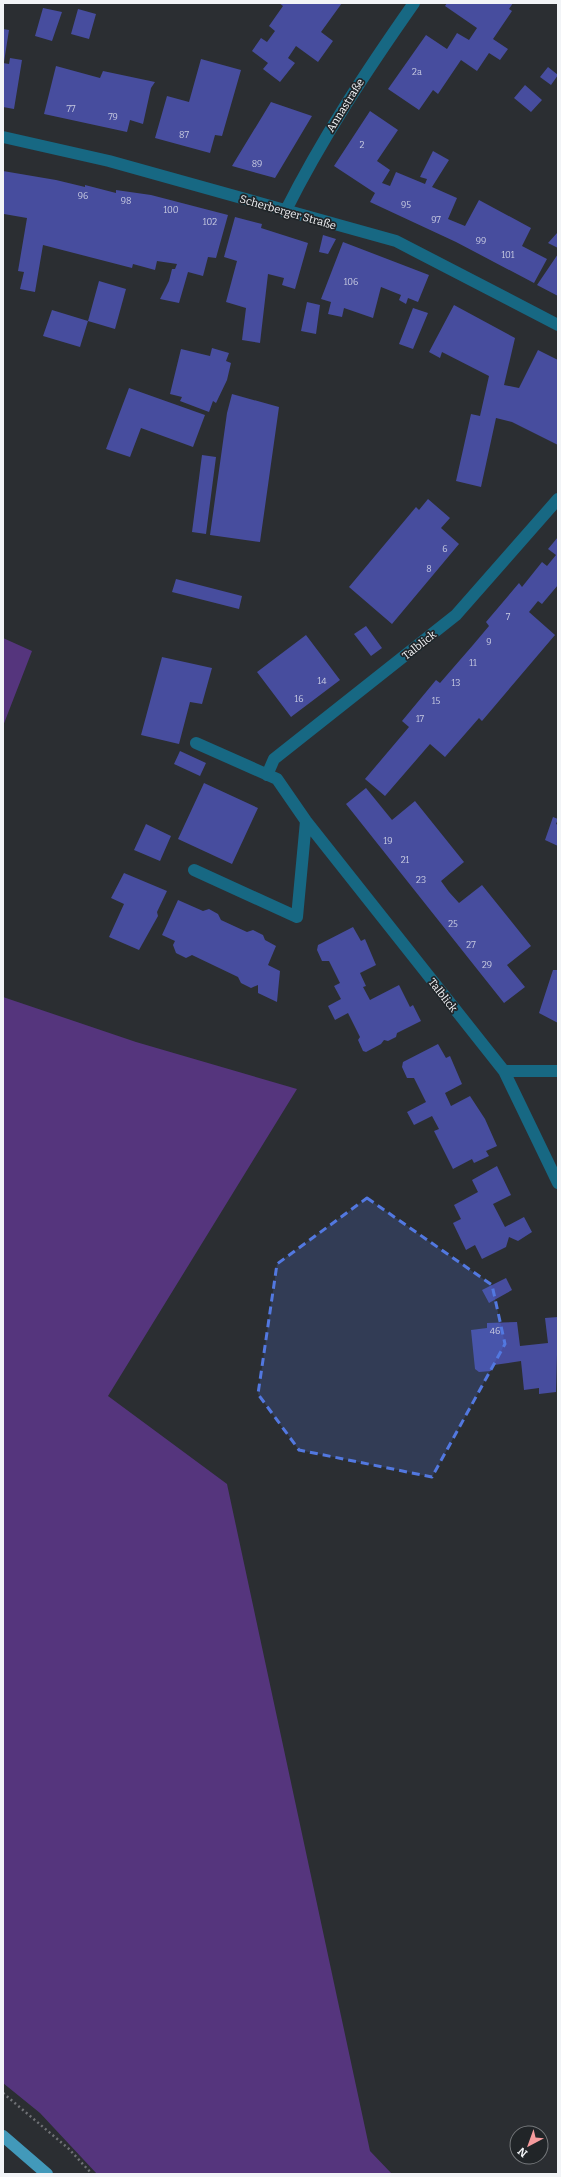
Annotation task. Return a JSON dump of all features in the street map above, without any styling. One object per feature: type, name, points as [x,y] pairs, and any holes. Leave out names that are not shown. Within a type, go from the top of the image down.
[{"type":"main road","points":[[3,2136],[47,2174]]},
{"type":"street","name":"Annastraße","points":[[285,212],[316,153],[369,67],[414,3]]},
{"type":"street","name":"Scherberger Straße","points":[[3,137],[109,161],[285,212],[396,242],[558,325]]},
{"type":"street","name":"Talblick","points":[[267,775],[274,759],[456,616],[558,499]]},
{"type":"street","name":"Talblick","points":[[196,743],[277,779],[306,821],[504,1072],[558,1183]]},
{"type":"street","points":[[194,870],[298,917],[306,821]]},
{"type":"street","points":[[504,1072],[558,1071]]},
{"type":"path","points":[[3,2093],[69,2149],[92,2174]]},
{"type":"highlighted area","points":[[367,1198],[492,1285],[505,1344],[432,1477],[299,1450],[258,1394],[277,1264]]},
{"type":"shaded area","points":[[3,638],[32,651],[3,726]]},
{"type":"shaded area","points":[[3,997],[136,1042],[297,1089],[108,1396],[227,1484],[370,2151],[392,2174],[97,2174],[40,2113],[3,2083]]},
{"type":"building","points":[[279,3],[342,3],[321,32],[333,41],[318,62],[296,46],[288,58],[295,63],[280,82],[263,69],[268,63],[252,51],[261,38],[267,42],[275,31],[269,26],[283,6]]},
{"type":"building","points":[[447,3],[513,3],[509,9],[512,11],[493,39],[508,49],[500,60],[489,53],[477,71],[461,60],[438,94],[433,90],[419,110],[388,89],[426,35],[447,49],[457,33],[469,40],[477,28],[445,6]]},
{"type":"building","points":[[43,8],[62,12],[52,41],[35,36]]},
{"type":"building","points":[[78,9],[96,14],[89,39],[71,34]]},
{"type":"building","points":[[3,29],[9,30],[4,62],[3,62]]},
{"type":"building","points":[[10,58],[22,60],[14,109],[3,107],[3,63],[9,64]]},
{"type":"building","points":[[201,59],[241,70],[222,136],[215,135],[210,153],[155,138],[167,96],[189,102]]},
{"type":"building","points":[[56,66],[100,78],[103,71],[155,82],[151,88],[143,124],[130,120],[127,132],[44,114]]},
{"type":"building","points":[[548,67],[558,75],[551,85],[540,77]]},
{"type":"building","points":[[525,85],[542,100],[531,112],[514,98]]},
{"type":"building","points":[[271,102],[312,116],[275,178],[232,166]]},
{"type":"building","points":[[370,111],[398,130],[377,161],[390,170],[382,183],[390,186],[396,172],[425,184],[427,179],[420,177],[433,151],[449,160],[432,187],[457,198],[448,219],[465,226],[479,200],[531,228],[522,246],[547,259],[534,283],[456,242],[370,202],[375,193],[334,166]]},
{"type":"building","points":[[3,171],[56,180],[85,187],[85,185],[116,193],[116,190],[151,195],[228,215],[216,258],[208,257],[203,276],[188,272],[179,303],[160,299],[169,281],[172,269],[175,269],[177,264],[157,261],[155,270],[133,264],[132,268],[43,245],[35,292],[20,289],[24,272],[18,271],[27,218],[4,214],[3,217]]},
{"type":"building","points":[[235,217],[262,224],[261,228],[308,243],[295,289],[282,285],[284,278],[268,274],[260,343],[242,340],[246,308],[226,302],[237,261],[224,257]]},
{"type":"building","points":[[558,232],[558,248],[548,243]]},
{"type":"building","points":[[323,235],[336,239],[328,254],[319,252]]},
{"type":"building","points":[[343,242],[429,275],[418,302],[408,298],[406,304],[399,300],[401,295],[381,287],[373,318],[344,308],[342,317],[328,314],[331,302],[321,299]]},
{"type":"building","points":[[558,254],[558,296],[537,285]]},
{"type":"building","points":[[99,281],[126,289],[115,329],[88,321]]},
{"type":"building","points":[[307,302],[320,305],[316,334],[301,331]]},
{"type":"building","points":[[454,305],[515,338],[504,385],[519,388],[538,350],[558,360],[558,445],[512,422],[496,418],[481,487],[456,481],[471,414],[480,416],[489,376],[442,352],[440,358],[429,352]]},
{"type":"building","points":[[413,308],[428,313],[413,349],[399,344]]},
{"type":"building","points":[[52,310],[88,321],[80,347],[43,336]]},
{"type":"building","points":[[212,348],[229,353],[226,361],[231,363],[227,380],[216,403],[213,401],[209,412],[180,401],[182,397],[170,394],[181,349],[210,356]]},
{"type":"building","points":[[129,388],[205,415],[193,447],[141,428],[130,457],[106,449]]},
{"type":"building","points":[[232,394],[279,407],[260,542],[210,535],[227,413]]},
{"type":"building","points":[[202,455],[216,457],[206,534],[192,532]]},
{"type":"building","points":[[428,499],[450,518],[441,528],[459,544],[392,624],[349,587],[416,507],[419,510]]},
{"type":"building","points":[[558,537],[558,585],[542,604],[538,601],[529,612],[555,635],[482,721],[479,718],[445,757],[430,744],[385,796],[365,779],[409,727],[402,721],[436,680],[440,683],[473,645],[489,626],[486,622],[519,583],[522,587],[542,562],[547,566],[556,555],[548,549]]},
{"type":"building","points":[[176,579],[242,596],[239,609],[172,592]]},
{"type":"building","points":[[366,626],[382,648],[371,656],[354,634]]},
{"type":"building","points":[[306,635],[340,680],[291,717],[257,672]]},
{"type":"building","points":[[162,657],[212,668],[202,704],[190,702],[179,744],[141,735]]},
{"type":"building","points":[[180,751],[206,763],[200,776],[174,764]]},
{"type":"building","points":[[204,783],[258,808],[232,864],[178,839]]},
{"type":"building","points":[[366,788],[392,820],[415,801],[464,862],[441,881],[449,892],[459,903],[482,885],[531,946],[507,965],[525,987],[504,1003],[346,804]]},
{"type":"building","points":[[553,817],[558,819],[556,824],[558,825],[558,846],[545,840]]},
{"type":"building","points":[[146,824],[171,836],[160,861],[134,850]]},
{"type":"building","points":[[124,873],[167,891],[157,912],[158,916],[139,950],[109,937],[124,904],[111,898]]},
{"type":"building","points":[[178,900],[203,911],[209,909],[218,914],[221,920],[247,932],[253,930],[263,935],[265,940],[276,946],[268,965],[280,971],[277,1002],[258,993],[258,985],[251,988],[241,983],[238,977],[192,955],[186,958],[176,953],[173,945],[175,941],[162,935]]},
{"type":"building","points":[[353,927],[361,941],[365,939],[376,965],[360,973],[366,986],[363,987],[370,1000],[399,985],[410,1007],[413,1005],[421,1021],[397,1033],[396,1037],[388,1041],[384,1040],[381,1044],[366,1052],[363,1051],[358,1040],[360,1037],[348,1013],[335,1020],[328,1006],[341,999],[334,986],[340,983],[329,961],[322,961],[317,950],[318,945]]},
{"type":"building","points":[[553,970],[558,970],[558,1023],[539,1013]]},
{"type":"building","points":[[438,1044],[446,1058],[450,1056],[462,1084],[445,1093],[451,1106],[470,1096],[485,1119],[497,1146],[486,1151],[489,1156],[474,1163],[472,1159],[453,1169],[434,1131],[439,1129],[432,1116],[414,1125],[407,1112],[426,1102],[414,1078],[407,1078],[402,1067],[403,1062]]},
{"type":"building","points":[[497,1166],[511,1195],[493,1204],[505,1227],[524,1217],[532,1232],[518,1241],[509,1237],[506,1247],[482,1259],[475,1245],[466,1250],[453,1223],[461,1219],[454,1205],[478,1192],[472,1180]]},
{"type":"building","points":[[506,1278],[512,1290],[489,1303],[482,1290]]},
{"type":"building","points":[[558,1317],[556,1392],[539,1394],[539,1388],[524,1390],[521,1361],[494,1365],[491,1371],[479,1372],[475,1369],[471,1330],[487,1328],[487,1323],[517,1322],[520,1346],[548,1343],[545,1318]]}]
